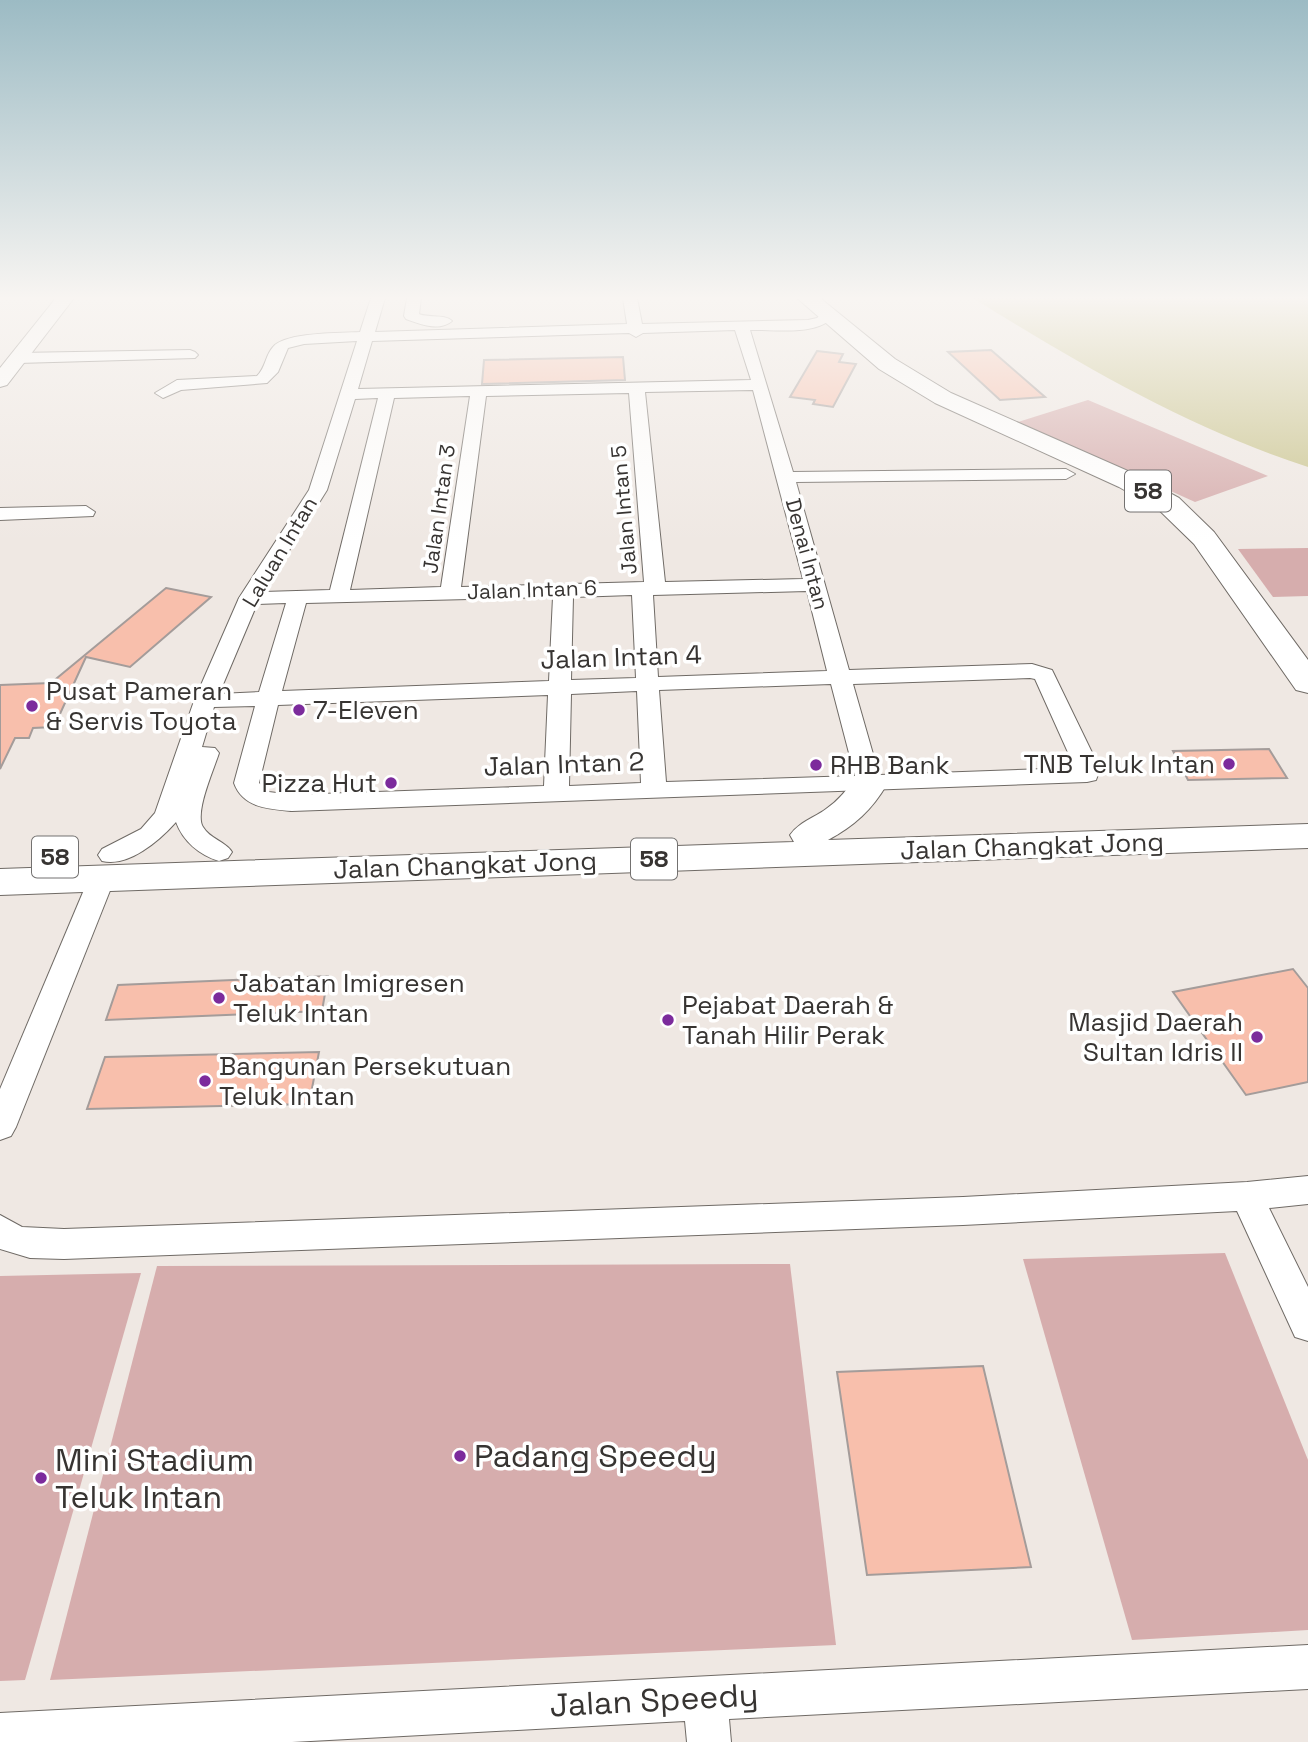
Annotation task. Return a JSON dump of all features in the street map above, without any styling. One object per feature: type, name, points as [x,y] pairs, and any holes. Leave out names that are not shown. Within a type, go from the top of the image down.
[{"type":"highway","name":"58","points":[[915,379],[959,406],[1128,481],[1169,504],[1204,538],[1308,683]]},
{"type":"highway","points":[[809,835],[844,815],[869,784]]},
{"type":"highway","name":"Jalan Changkat Jong","points":[[0,882],[219,852],[1308,822]]},
{"type":"highway","name":"Jalan Changkat Jong","points":[[0,859],[107,866],[1308,836]]},
{"type":"highway","points":[[1266,838],[1308,849]]},
{"type":"street","points":[[163,393],[177,385],[262,379]]},
{"type":"street","name":"Laluan Intan","points":[[107,866],[150,835],[167,816],[257,597],[318,490],[359,379]]},
{"type":"street","name":"Denai Intan","points":[[757,379],[869,784]]},
{"type":"street","points":[[354,394],[759,385]]},
{"type":"street","name":"Jalan Intan 5","points":[[636,387],[648,587],[648,684],[654,791]]},
{"type":"street","name":"Jalan Intan 3","points":[[450,592],[479,391]]},
{"type":"street","points":[[339,595],[387,393]]},
{"type":"street","points":[[785,477],[1066,474]]},
{"type":"street","points":[[0,514],[86,512]]},
{"type":"street","name":"Jalan Intan 6","points":[[257,597],[814,585]]},
{"type":"street","points":[[556,794],[563,589]]},
{"type":"street","name":"Jalan Intan 2","points":[[298,596],[246,782],[248,791],[258,798],[292,803],[1087,775],[1088,769],[1083,758],[1044,675],[1040,672]]},
{"type":"street","name":"Jalan Intan 4","points":[[214,700],[1040,672]]},
{"type":"street","name":"Laluan Intan","points":[[214,700],[187,814],[191,831],[219,852]]},
{"type":"street","points":[[0,1127],[107,866]]},
{"type":"street","points":[[0,1230],[7,1237],[31,1244],[64,1244],[963,1211],[1247,1196],[1308,1190]]},
{"type":"street","points":[[1247,1196],[1308,1325]]},
{"type":"street","name":"Jalan Speedy","points":[[0,1735],[1308,1667]]},
{"type":"street","points":[[705,1698],[709,1742]]},
{"type":"shaded area","points":[[1111,379],[1308,379],[1308,467],[1220,433]]},
{"type":"shaded area","points":[[1088,400],[1268,476],[1195,502],[1018,422]]},
{"type":"shaded area","points":[[1308,548],[1308,596],[1273,597],[1238,549]]},
{"type":"shaded area","points":[[1225,1253],[1308,1460],[1308,1630],[1132,1640],[1023,1259]]},
{"type":"shaded area","name":"Padang Speedy","points":[[790,1264],[836,1645],[50,1680],[157,1266]]},
{"type":"shaded area","name":"Mini Stadium Teluk Intan","points":[[141,1273],[25,1680],[0,1681],[0,1276]]},
{"type":"building","points":[[482,379],[625,380],[482,384]]},
{"type":"building","points":[[800,379],[848,379],[833,407],[813,404],[815,400],[790,397]]},
{"type":"building","points":[[978,379],[1025,379],[1045,397],[1000,400]]},
{"type":"building","points":[[166,588],[211,597],[130,667],[86,657],[54,727],[33,728],[29,738],[15,738],[0,769],[0,685],[51,683]]},
{"type":"building","name":"TNB Teluk Intan","points":[[1269,749],[1287,778],[1188,780],[1173,751]]},
{"type":"building","name":"Masjid Daerah Sultan Idris II","points":[[1293,969],[1308,988],[1308,1082],[1246,1095],[1173,992]]},
{"type":"building","name":"Jabatan Imigresen Teluk Intan","points":[[328,976],[322,1011],[106,1020],[118,985]]},
{"type":"building","name":"Bangunan Persekutuan Teluk Intan","points":[[319,1052],[309,1104],[87,1109],[105,1057]]},
{"type":"building","points":[[983,1366],[1031,1567],[867,1575],[837,1372]]},
{"type":"place","name":"Pusat Pameran & Servis Toyota","points":[[32,706]]},
{"type":"place","name":"7-Eleven","points":[[299,710]]},
{"type":"place","name":"TNB Teluk Intan","points":[[1229,764]]},
{"type":"place","name":"RHB Bank","points":[[816,765]]},
{"type":"place","name":"Pizza Hut","points":[[391,783]]},
{"type":"place","name":"Jabatan Imigresen Teluk Intan","points":[[219,998]]},
{"type":"place","name":"Pejabat Daerah & Tanah Hilir Perak","points":[[668,1020]]},
{"type":"place","name":"Masjid Daerah Sultan Idris II","points":[[1257,1037]]},
{"type":"place","name":"Bangunan Persekutuan Teluk Intan","points":[[205,1081]]},
{"type":"place","name":"Padang Speedy","points":[[460,1456]]},
{"type":"place","name":"Mini Stadium Teluk Intan","points":[[41,1478]]}]
